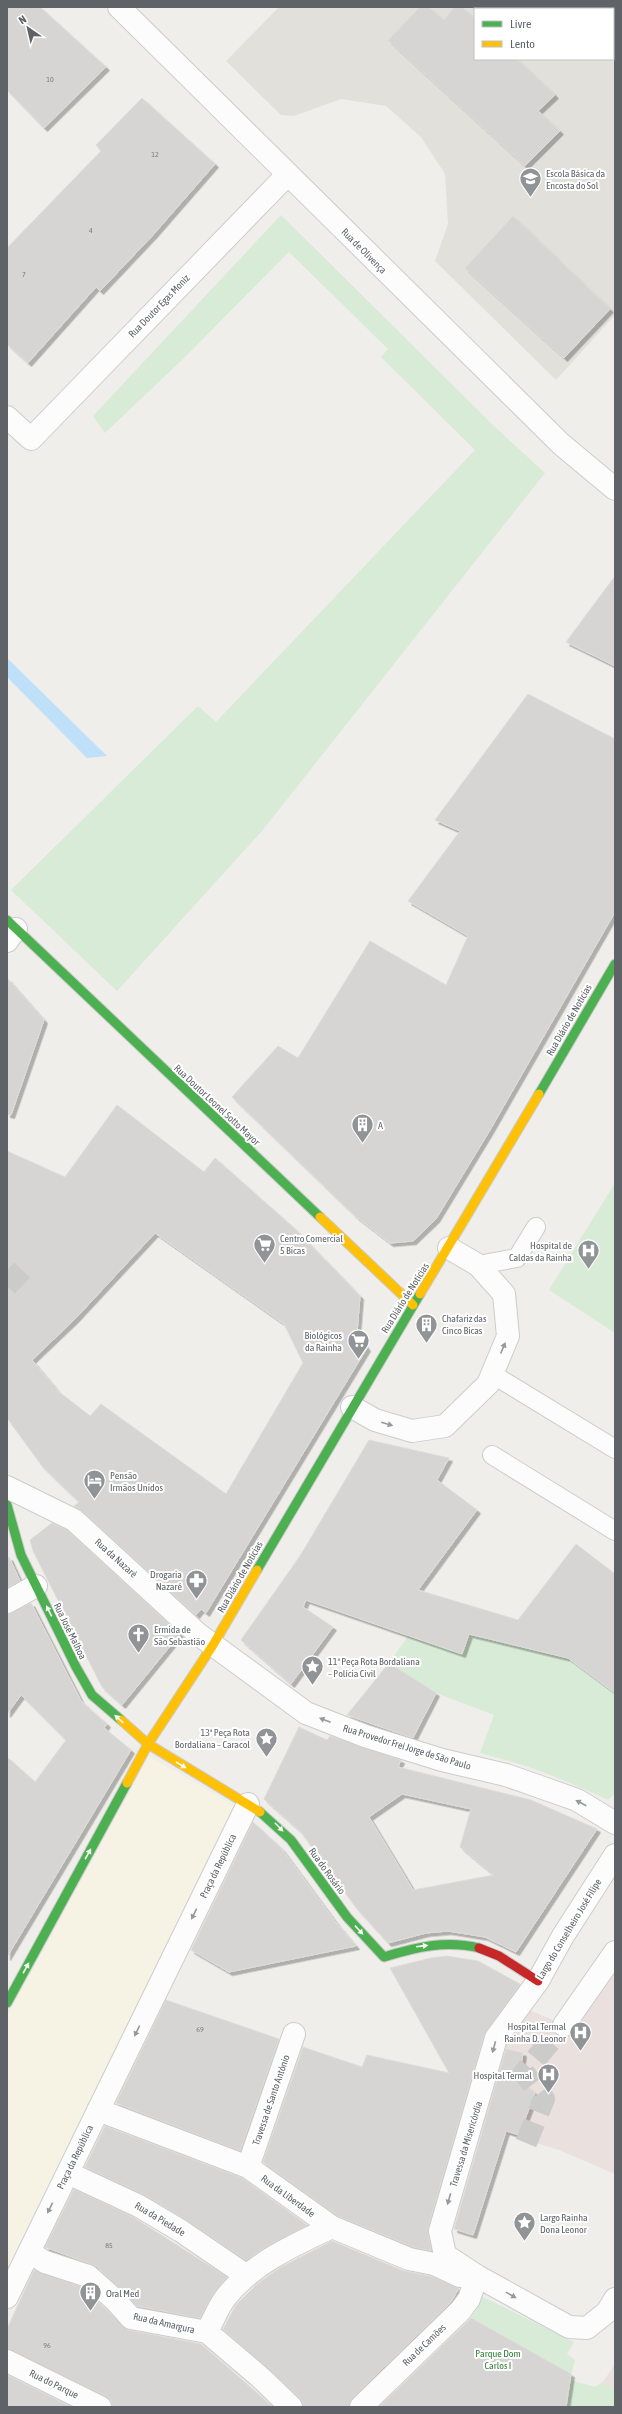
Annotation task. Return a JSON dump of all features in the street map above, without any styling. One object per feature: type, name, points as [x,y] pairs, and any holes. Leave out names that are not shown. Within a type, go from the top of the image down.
[{"type":"street","name":"Rua de Olivença","points":[[119,7],[561,444],[615,489]]},
{"type":"street","name":"Rua Doutor Egas Moniz","points":[[7,417],[31,439],[288,174]]},
{"type":"street","name":"Rua Doutor Leonel Sotto Mayor","points":[[10,930],[413,1305]]},
{"type":"street","name":"Rua Diário de Notícias","points":[[148,1744],[213,1645],[352,1407],[449,1248],[615,964]]},
{"type":"street","points":[[352,1407],[375,1420],[412,1430],[445,1426],[488,1384],[508,1336],[504,1294],[478,1265],[449,1248]]},
{"type":"street","name":"Rua da Nazaré","points":[[7,1487],[74,1520],[198,1634],[213,1645]]},
{"type":"street","name":"Rua José Malhoa","points":[[7,1505],[21,1555],[76,1667],[92,1695],[148,1744]]},
{"type":"street","points":[[7,1602],[36,1586]]},
{"type":"street","name":"Rua Provedor Frei Jorge de São Paulo","points":[[213,1645],[306,1713],[365,1736],[442,1760],[506,1775],[577,1800],[615,1823]]},
{"type":"street","points":[[7,2003],[148,1744],[248,1804]]},
{"type":"street","name":"Rua do Rosário","points":[[248,1804],[266,1814],[291,1840],[347,1917],[384,1957],[414,1947],[451,1942],[481,1947],[509,1960],[538,1981]]},
{"type":"street","name":"Praça da República","points":[[7,2297],[248,1804]]},
{"type":"street","name":"Largo do Conselheiro José Filipe","points":[[521,2003],[538,1981],[563,1936],[615,1855]]},
{"type":"street","points":[[564,2025],[615,1952]]},
{"type":"street","name":"Travessa da Misericórdia","points":[[477,2276],[445,2254],[440,2230],[496,2038],[521,2003]]},
{"type":"street","name":"Travessa de Santo António","points":[[248,2167],[294,2034]]},
{"type":"street","name":"Rua da Liberdade","points":[[98,2110],[248,2167],[297,2204],[332,2227],[410,2259],[434,2264],[467,2280],[477,2276]]},
{"type":"street","name":"Rua da Piedade","points":[[68,2173],[139,2206],[181,2231],[247,2276]]},
{"type":"street","points":[[207,2332],[225,2298],[247,2276],[286,2249],[332,2227]]},
{"type":"street","name":"Rua da Amargura","points":[[29,2252],[45,2262],[88,2276],[115,2300],[131,2318],[207,2332],[262,2378],[291,2407]]},
{"type":"street","points":[[477,2276],[569,2327],[587,2328],[607,2312],[615,2299]]},
{"type":"street","name":"Rua de Camões","points":[[361,2407],[461,2310],[469,2299],[477,2276]]},
{"type":"street","name":"Rua do Parque","points":[[7,2361],[100,2407]]},
{"type":"lane","points":[[478,1265],[517,1258],[536,1227]]},
{"type":"lane","points":[[492,1374],[615,1449]]},
{"type":"lane","points":[[492,1455],[615,1531]]},
{"type":"shaded area","name":"Escola Básica da Encosta do Sol","points":[[279,7],[615,7],[615,315],[556,380],[435,261],[448,224],[445,174],[421,137],[386,106],[341,99],[294,116],[281,115],[226,61]]},
{"type":"shaded area","points":[[149,1756],[239,1808],[7,2283],[7,2017]]},
{"type":"shaded area","name":"Hospital Termal","points":[[615,1973],[615,2174],[559,2150],[472,2123],[489,2067],[529,2010],[575,2029]]},
{"type":"shaded area","points":[[615,2364],[615,2390],[603,2382]]},
{"type":"green space","points":[[281,215],[495,427],[545,473],[262,831],[117,991],[11,890],[198,706],[216,722],[475,450],[381,357],[388,349],[289,252],[183,359],[105,433],[93,416]]},
{"type":"green space","name":"Hospital de Caldas da Rainha","points":[[615,1183],[615,1333],[549,1290]]},
{"type":"green space","points":[[469,1634],[567,1658],[615,1693],[615,1794],[608,1800],[545,1773],[480,1753],[494,1715],[436,1693],[389,1663],[408,1636],[462,1654]]},
{"type":"green space","name":"Parque Dom Carlos I","points":[[479,2295],[574,2342],[567,2354],[575,2360],[570,2380],[595,2387],[603,2382],[615,2390],[615,2407],[383,2407],[471,2318],[477,2309]]},
{"type":"water","points":[[7,658],[107,756],[87,758],[7,677]]},
{"type":"building","points":[[7,7],[40,7],[106,67],[44,128],[7,90]]},
{"type":"building","points":[[420,7],[429,7],[444,20],[454,7],[462,7],[474,18],[474,60],[518,60],[555,95],[538,111],[560,131],[525,166],[388,40]]},
{"type":"building","points":[[142,98],[215,164],[153,235],[100,291],[96,287],[28,363],[7,344],[7,248],[101,151],[96,145]]},
{"type":"building","points":[[513,216],[610,309],[564,358],[465,268]]},
{"type":"building","points":[[615,576],[615,666],[566,642]]},
{"type":"building","points":[[528,694],[615,739],[615,912],[490,1130],[436,1219],[413,1241],[390,1243],[355,1216],[232,1097],[278,1046],[298,1058],[370,941],[446,985],[468,936],[408,901],[460,831],[435,820]]},
{"type":"building","points":[[7,978],[44,1020],[11,1115],[7,1114]]},
{"type":"building","points":[[117,1105],[204,1172],[215,1158],[294,1228],[360,1296],[357,1333],[367,1348],[206,1613],[201,1609],[196,1615],[82,1511],[74,1506],[79,1502],[42,1466],[7,1418],[7,1151],[65,1177]],"holes":[[[155,1233],[284,1324],[303,1363],[226,1494],[101,1404],[90,1416],[58,1391],[32,1360],[75,1319]]]},
{"type":"building","points":[[369,1440],[449,1458],[437,1480],[477,1510],[418,1590],[518,1620],[576,1544],[615,1574],[615,1693],[568,1658],[469,1634],[462,1654],[306,1600],[303,1607],[333,1627],[291,1684],[241,1640],[300,1556]]},
{"type":"building","points":[[52,1523],[67,1530],[180,1634],[122,1705],[102,1687],[33,1551],[30,1540]]},
{"type":"building","points":[[9,1557],[20,1581],[7,1588],[7,1558]]},
{"type":"building","points":[[31,1603],[81,1701],[107,1724],[104,1728],[131,1750],[7,1957],[7,1757],[35,1782],[66,1740],[21,1695],[7,1714],[7,1614]]},
{"type":"building","points":[[389,1663],[436,1693],[413,1738],[347,1715]]},
{"type":"building","points":[[299,1727],[327,1740],[330,1736],[401,1760],[398,1767],[531,1800],[597,1829],[516,1952],[485,1937],[448,1931],[426,1933],[388,1943],[357,1909],[300,1831],[264,1799]],"holes":[[[402,1794],[471,1809],[460,1847],[494,1875],[413,1890],[369,1817]]]},
{"type":"building","points":[[253,1822],[281,1848],[337,1924],[356,1946],[229,1972],[191,1950]]},
{"type":"building","points":[[447,1956],[478,1961],[520,1984],[484,2035],[428,2228],[431,2251],[413,2247],[338,2216],[263,2162],[303,2047],[362,2067],[367,2055],[449,2073],[390,1968],[431,1958]]},
{"type":"building","points":[[166,2000],[279,2039],[240,2151],[116,2103]]},
{"type":"building","points":[[506,2049],[523,2053],[519,2079],[535,2093],[519,2135],[506,2131],[473,2235],[454,2229]]},
{"type":"building","points":[[105,2126],[242,2178],[307,2225],[269,2245],[246,2260],[188,2221],[145,2195],[85,2167]]},
{"type":"building","points":[[74,2189],[133,2217],[227,2277],[213,2294],[200,2318],[137,2306],[96,2266],[45,2247]]},
{"type":"building","points":[[332,2241],[404,2271],[430,2276],[459,2288],[451,2302],[352,2398],[349,2407],[303,2407],[300,2398],[223,2329],[236,2305],[257,2284],[281,2267]]},
{"type":"building","points":[[34,2270],[82,2287],[128,2330],[201,2344],[273,2407],[112,2407],[111,2400],[106,2396],[7,2349],[7,2329]]},
{"type":"building","name":"Parque Dom Carlos I","points":[[471,2318],[571,2374],[566,2407],[379,2407]]},
{"type":"building","points":[[7,2375],[72,2407],[7,2407]]},
{"type":"tunnel","points":[[7,1286],[29,1263]]},
{"type":"tunnel","points":[[526,2143],[544,2099],[524,2073],[564,2025]]},
{"type":"traffic: fast","points":[[7,920],[320,1217]]},
{"type":"traffic: fast","points":[[539,1094],[615,964]]},
{"type":"traffic: fast","points":[[257,1570],[420,1294]]},
{"type":"traffic: fast","points":[[7,1505],[21,1555],[76,1667],[92,1695],[121,1720]]},
{"type":"traffic: fast","points":[[7,2003],[127,1783]]},
{"type":"traffic: fast","points":[[260,1812],[291,1840],[347,1917],[384,1957],[408,1950],[431,1946],[455,1945],[479,1948]]},
{"type":"traffic: slow","points":[[420,1294],[539,1094]]},
{"type":"traffic: slow","points":[[320,1217],[413,1305]]},
{"type":"traffic: slow","points":[[127,1783],[148,1744],[213,1645],[257,1570]]},
{"type":"traffic: slow","points":[[121,1720],[148,1744],[260,1812]]},
{"type":"traffic: jam","points":[[479,1948],[499,1956],[538,1981]]},
{"type":"place","name":"Escola Básica da Encosta do Sol","points":[[531,198]]},
{"type":"place","name":"A","points":[[362,1144]]},
{"type":"place","name":"Centro Comercial 5 Bicas","points":[[264,1264]]},
{"type":"place","name":"Hospital de Caldas da Rainha","points":[[588,1270]]},
{"type":"place","name":"Chafariz das Cinco Bicas","points":[[427,1344]]},
{"type":"place","name":"Biológicos da Rainha","points":[[358,1360]]},
{"type":"place","name":"Pensão Irmãos Unidos","points":[[94,1500]]},
{"type":"place","name":"Drogaria Nazaré","points":[[197,1600]]},
{"type":"place","name":"Ermida de São Sebastião","points":[[139,1654]]},
{"type":"place","name":"11ª Peça Rota Bordaliana – Polícia Civil","points":[[312,1686]]},
{"type":"place","name":"13ª Peça Rota Bordaliana – Caracol","points":[[266,1758]]},
{"type":"place","name":"Hospital Termal Rainha D. Leonor","points":[[581,2052]]},
{"type":"place","name":"Hospital Termal","points":[[548,2094]]},
{"type":"place","name":"Largo Rainha Dona Leonor","points":[[524,2242]]},
{"type":"place","name":"Oral Med","points":[[90,2312]]}]
